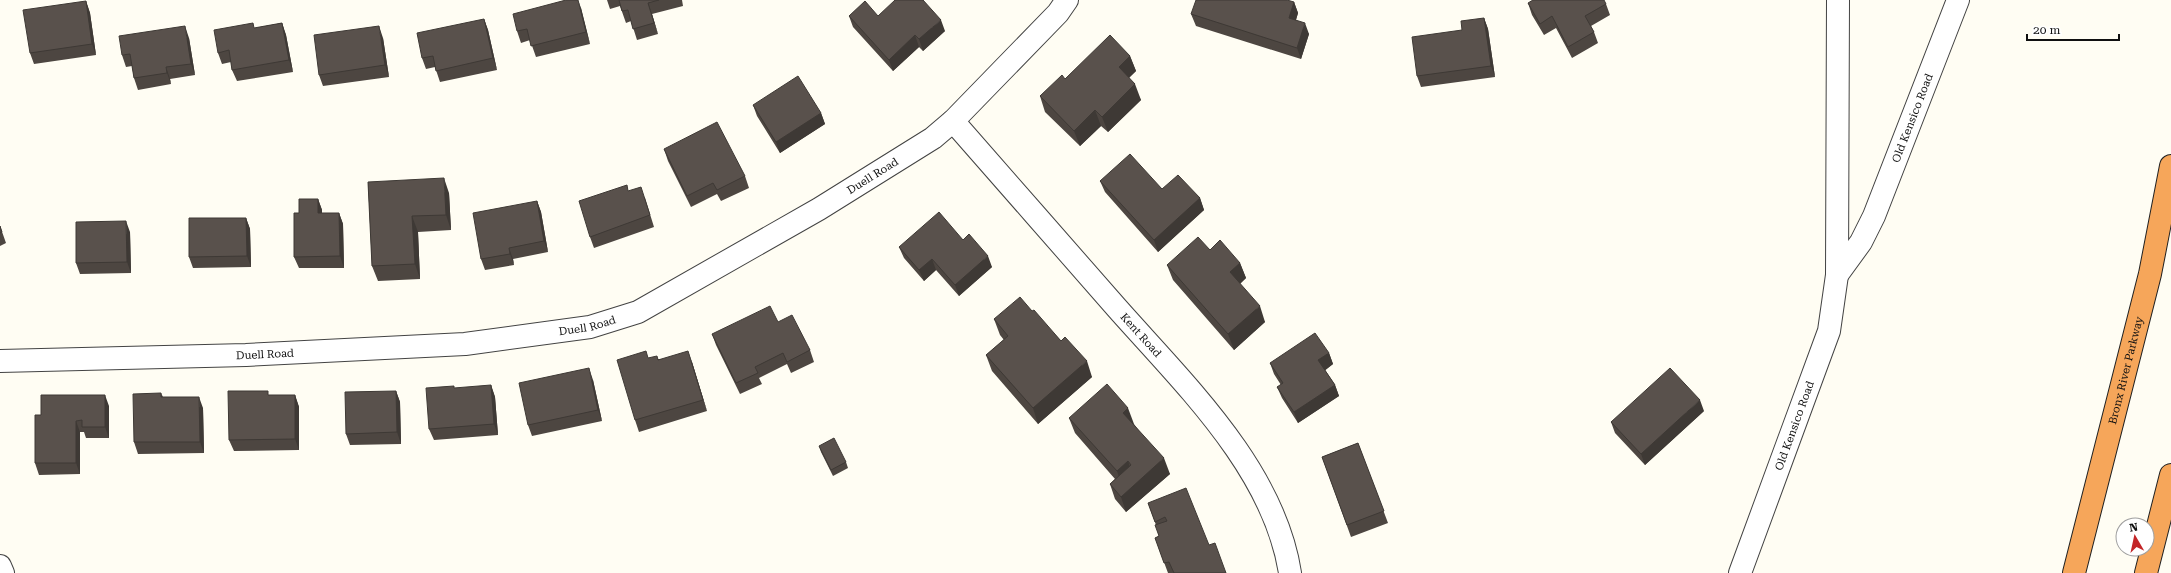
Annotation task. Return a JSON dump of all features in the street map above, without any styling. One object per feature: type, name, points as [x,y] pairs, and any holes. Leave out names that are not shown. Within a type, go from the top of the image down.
[{"type":"highway","name":"Bronx River Parkway","points":[[2074,573],[2146,289],[2171,166]]},
{"type":"highway","points":[[2146,573],[2171,475]]},
{"type":"street","name":"Duell Road","points":[[0,361],[246,355],[465,344],[590,327],[638,312],[818,209],[933,138],[953,121],[1058,13],[1067,0]]},
{"type":"street","name":"Old Kensico Road","points":[[1740,573],[1829,331],[1835,305],[1837,275],[1838,0]]},
{"type":"street","name":"Old Kensico Road","points":[[1837,275],[1861,242],[1874,216],[1958,0]]},
{"type":"street","name":"Kent Road","points":[[953,121],[1184,384],[1250,468],[1277,519],[1287,554],[1290,573]]},
{"type":"street","points":[[0,566],[3,573]]},
{"type":"building","points":[[566,0],[578,0],[586,32],[531,46],[527,29],[517,31],[513,14]]},
{"type":"building","points":[[619,0],[659,0],[648,3],[654,23],[633,29],[628,10],[622,11]]},
{"type":"building","points":[[895,0],[923,0],[941,20],[919,39],[915,35],[889,60],[849,16],[865,1],[878,16]]},
{"type":"building","points":[[1196,0],[1287,0],[1294,2],[1289,18],[1305,23],[1297,48],[1191,14]]},
{"type":"building","points":[[1533,0],[1604,0],[1606,4],[1585,16],[1594,32],[1568,47],[1552,16],[1540,24],[1528,3]]},
{"type":"building","points":[[86,1],[92,44],[30,53],[23,10]]},
{"type":"building","points":[[1484,18],[1491,66],[1417,76],[1412,37],[1462,30],[1461,21]]},
{"type":"building","points":[[484,19],[493,58],[436,71],[433,56],[422,58],[417,33]]},
{"type":"building","points":[[253,23],[254,28],[282,23],[289,60],[232,70],[229,50],[218,53],[214,30]]},
{"type":"building","points":[[185,26],[191,64],[166,67],[167,73],[134,78],[130,54],[122,55],[119,36]]},
{"type":"building","points":[[379,26],[385,65],[319,75],[314,35]]},
{"type":"building","points":[[1110,35],[1130,56],[1119,67],[1135,84],[1102,117],[1095,110],[1074,131],[1040,96],[1062,75],[1065,79]]},
{"type":"building","points":[[798,76],[821,113],[776,142],[753,105]]},
{"type":"building","points":[[717,122],[745,176],[717,190],[713,183],[687,196],[664,149]]},
{"type":"building","points":[[1130,154],[1162,189],[1178,175],[1200,198],[1154,240],[1100,181]]},
{"type":"building","points":[[444,178],[446,215],[412,216],[415,264],[372,266],[368,182]]},
{"type":"building","points":[[627,185],[628,191],[641,187],[650,215],[590,237],[579,201]]},
{"type":"building","points":[[299,199],[318,199],[318,213],[339,213],[340,256],[294,257],[294,213],[299,213]]},
{"type":"building","points":[[537,201],[544,241],[509,248],[510,254],[481,259],[473,213]]},
{"type":"building","points":[[939,212],[963,240],[969,234],[988,256],[955,285],[932,259],[919,270],[899,247]]},
{"type":"building","points":[[189,218],[246,218],[247,256],[189,257]]},
{"type":"building","points":[[126,221],[127,262],[76,263],[76,222]]},
{"type":"building","points":[[1198,237],[1210,250],[1220,240],[1240,263],[1230,272],[1260,306],[1228,334],[1167,265]]},
{"type":"building","points":[[1020,297],[1032,311],[1034,310],[1061,341],[1065,337],[1087,361],[1033,408],[986,355],[1008,336],[994,319]]},
{"type":"building","points":[[770,306],[778,322],[792,315],[810,350],[787,362],[783,353],[755,367],[758,373],[736,383],[712,334]]},
{"type":"building","points":[[1315,333],[1329,353],[1318,360],[1335,385],[1294,412],[1277,387],[1283,383],[1270,363]]},
{"type":"building","points":[[646,351],[648,358],[657,356],[658,360],[688,351],[703,400],[635,420],[617,360]]},
{"type":"building","points":[[589,368],[598,410],[528,425],[519,383]]},
{"type":"building","points":[[1670,368],[1700,400],[1641,454],[1611,422]]},
{"type":"building","points":[[1107,384],[1128,408],[1123,413],[1164,458],[1121,497],[1110,484],[1131,465],[1128,461],[1117,471],[1069,418]]},
{"type":"building","points":[[491,385],[494,424],[429,429],[426,388],[454,386],[454,388]]},
{"type":"building","points":[[228,391],[268,391],[268,395],[295,395],[295,439],[229,440]]},
{"type":"building","points":[[396,391],[397,432],[346,434],[345,392]]},
{"type":"building","points":[[161,393],[161,397],[199,397],[200,442],[134,442],[133,394]]},
{"type":"building","points":[[41,395],[105,395],[105,427],[82,427],[82,420],[76,421],[76,463],[35,463],[35,415],[41,415]]},
{"type":"building","points":[[834,438],[846,462],[831,470],[819,446]]},
{"type":"building","points":[[1358,443],[1384,511],[1347,525],[1322,457]]},
{"type":"building","points":[[1186,488],[1209,545],[1215,543],[1226,573],[1174,573],[1169,562],[1164,563],[1155,538],[1159,536],[1155,525],[1167,521],[1165,517],[1155,522],[1148,503]]}]
